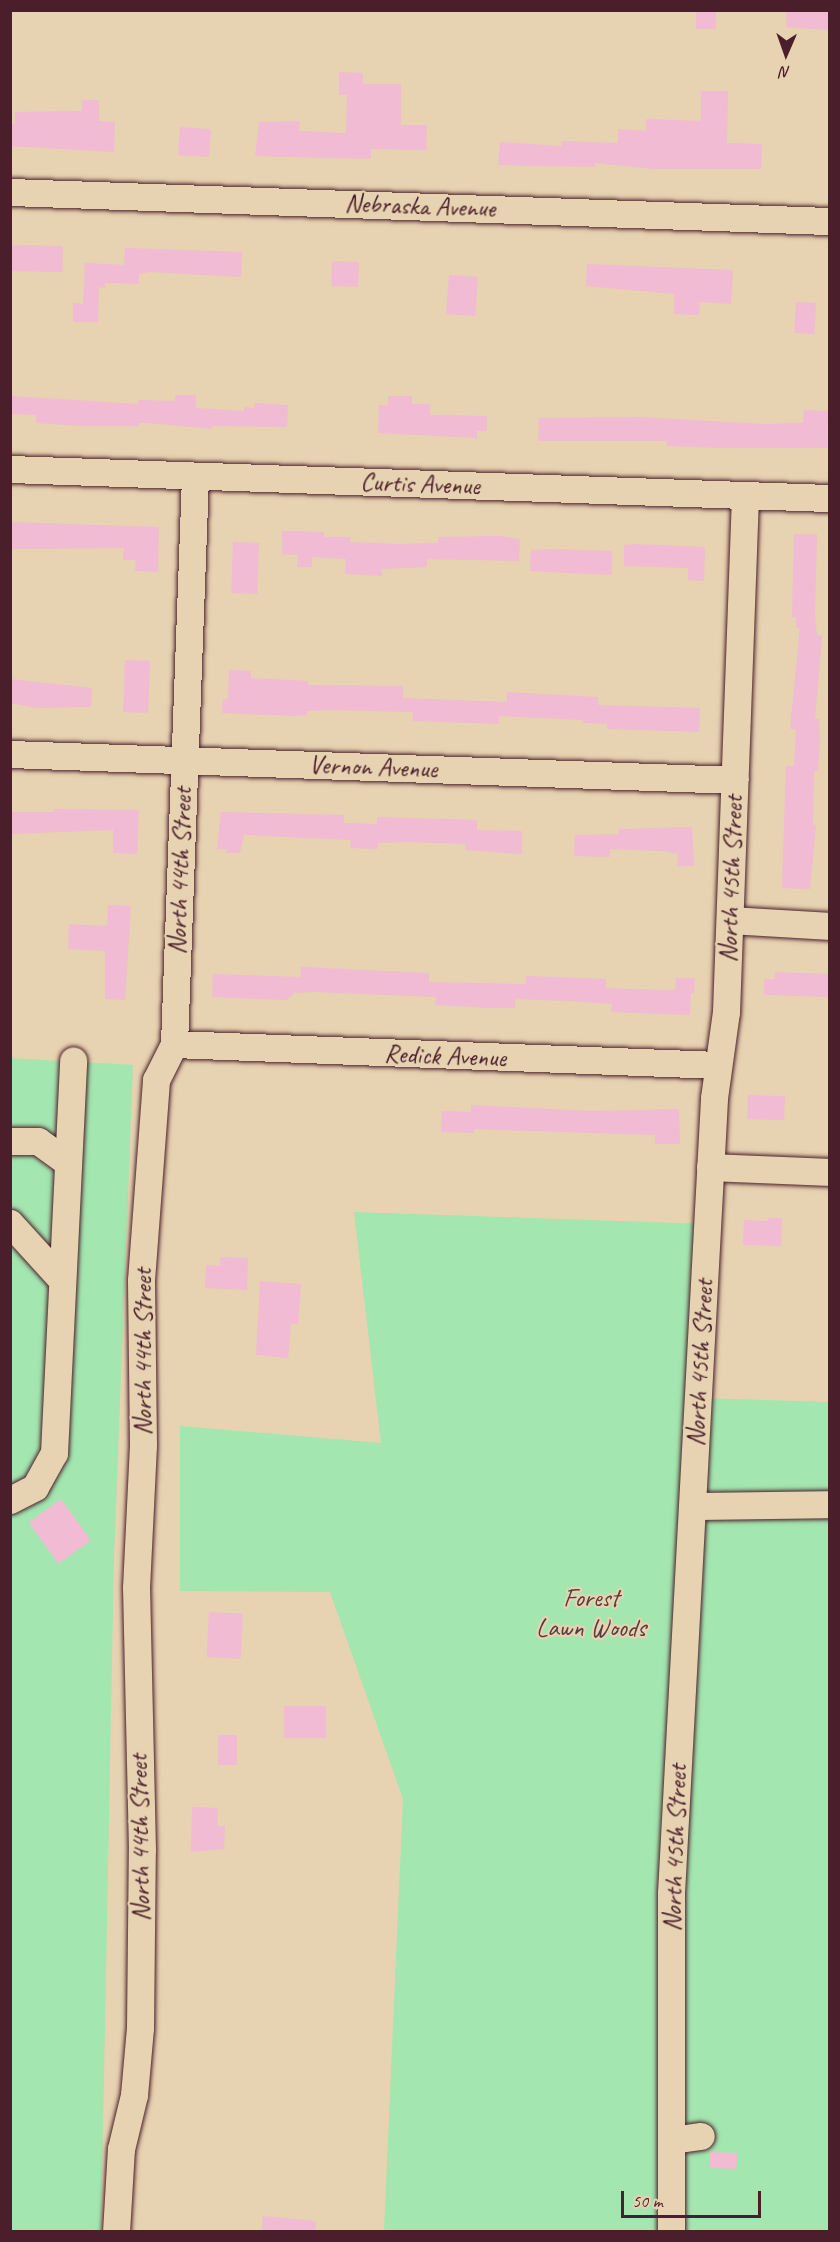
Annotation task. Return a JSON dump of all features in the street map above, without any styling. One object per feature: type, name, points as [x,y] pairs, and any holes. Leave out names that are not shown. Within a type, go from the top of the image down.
[{"type":"street","name":"Nebraska Avenue","points":[[10,192],[830,221]]},
{"type":"street","name":"Curtis Avenue","points":[[10,469],[830,498]]},
{"type":"street","name":"North 44th Street","points":[[116,2232],[121,2153],[134,2095],[140,2028],[142,1850],[136,1588],[143,1445],[141,1280],[156,1080],[174,1044],[195,476]]},
{"type":"street","name":"North 45th Street","points":[[671,2232],[671,1893],[710,1167],[717,1065],[726,1012],[745,496]]},
{"type":"street","name":"Vernon Avenue","points":[[10,754],[735,780]]},
{"type":"street","points":[[730,920],[830,926]]},
{"type":"street","name":"Redick Avenue","points":[[174,1044],[717,1065]]},
{"type":"street","points":[[10,1500],[35,1487],[54,1454],[73,1060]]},
{"type":"street","points":[[10,1141],[39,1141],[67,1162]]},
{"type":"street","points":[[710,1167],[830,1172]]},
{"type":"street","points":[[10,1223],[61,1279]]},
{"type":"street","points":[[693,1506],[830,1504]]},
{"type":"street","points":[[672,2140],[701,2136]]},
{"type":"green space","points":[[10,1058],[133,1065],[114,1558],[101,2231],[11,2231]]},
{"type":"green space","name":"Forest Lawn Woods","points":[[354,1212],[707,1224],[698,1398],[829,1402],[829,2231],[384,2231],[403,1799],[330,1592],[180,1591],[180,1426],[381,1443]]},
{"type":"building","points":[[696,10],[716,10],[716,29],[696,29]]},
{"type":"building","points":[[786,10],[828,10],[828,30],[786,27]]},
{"type":"building","points":[[339,72],[363,73],[363,84],[401,84],[401,125],[427,125],[426,150],[371,149],[371,159],[255,156],[259,122],[300,121],[299,131],[346,133],[347,95],[339,95]]},
{"type":"building","points":[[701,91],[728,91],[727,143],[762,144],[761,169],[653,169],[595,163],[595,167],[498,165],[500,142],[561,146],[562,141],[618,143],[618,129],[646,131],[646,119],[701,121]]},
{"type":"building","points":[[82,100],[99,100],[99,121],[115,122],[114,152],[10,146],[10,124],[15,124],[15,112],[82,111]]},
{"type":"building","points":[[180,127],[211,129],[209,157],[178,155]]},
{"type":"building","points":[[10,245],[63,246],[63,272],[10,271]]},
{"type":"building","points":[[125,248],[242,252],[241,277],[150,272],[139,274],[139,284],[105,283],[105,288],[99,287],[98,322],[73,322],[73,303],[83,304],[85,263],[124,265]]},
{"type":"building","points":[[332,261],[359,262],[358,287],[331,286]]},
{"type":"building","points":[[587,264],[733,270],[731,304],[700,302],[699,315],[674,314],[674,294],[586,286]]},
{"type":"building","points":[[449,275],[478,277],[475,316],[446,314]]},
{"type":"building","points":[[796,302],[816,303],[814,334],[794,333]]},
{"type":"building","points":[[175,395],[196,395],[196,408],[244,411],[244,407],[254,408],[255,403],[288,405],[287,427],[212,426],[212,429],[149,423],[139,423],[139,426],[82,426],[36,423],[36,415],[10,414],[10,396],[138,404],[138,400],[175,401]]},
{"type":"building","points":[[388,396],[412,396],[412,404],[430,404],[430,415],[487,416],[487,431],[477,431],[477,438],[378,433],[379,405],[388,405]]},
{"type":"building","points":[[804,410],[828,411],[827,448],[667,446],[667,441],[538,441],[539,418],[639,417],[766,424],[803,423]]},
{"type":"building","points":[[10,522],[159,527],[158,572],[135,571],[136,560],[123,560],[124,548],[10,549]]},
{"type":"building","points":[[282,531],[324,532],[324,537],[350,537],[350,542],[400,544],[438,543],[438,537],[499,536],[520,539],[519,561],[427,559],[427,567],[381,569],[382,576],[345,574],[346,559],[312,557],[312,567],[297,567],[298,555],[282,554]]},
{"type":"building","points":[[794,534],[817,534],[815,615],[817,635],[822,636],[815,719],[819,719],[820,738],[818,771],[814,771],[813,825],[816,825],[810,889],[782,888],[786,766],[794,766],[796,729],[790,729],[800,628],[796,627],[796,617],[792,617]]},
{"type":"building","points":[[233,542],[259,543],[257,594],[231,593]]},
{"type":"building","points":[[624,545],[705,547],[704,581],[688,580],[688,568],[624,566]]},
{"type":"building","points":[[531,550],[612,551],[612,575],[530,571]]},
{"type":"building","points":[[125,660],[150,661],[148,713],[123,712]]},
{"type":"building","points":[[229,670],[251,671],[251,678],[308,681],[308,685],[403,686],[403,698],[507,702],[507,692],[598,697],[598,705],[700,708],[699,732],[607,729],[607,724],[583,723],[583,720],[499,716],[499,724],[413,721],[413,712],[327,710],[307,711],[307,715],[294,716],[222,713],[223,699],[228,699]]},
{"type":"building","points":[[10,679],[92,688],[91,707],[36,708],[10,703]]},
{"type":"building","points":[[54,809],[139,810],[137,854],[113,853],[113,830],[10,834],[10,812],[54,812]]},
{"type":"building","points":[[221,812],[344,815],[344,823],[377,824],[377,817],[477,820],[477,830],[522,831],[522,854],[465,850],[466,844],[378,843],[378,849],[350,848],[351,840],[244,835],[240,853],[226,853],[227,849],[217,849]]},
{"type":"building","points":[[692,827],[694,866],[677,866],[678,854],[661,851],[610,849],[610,857],[574,856],[575,835],[619,834],[619,829]]},
{"type":"building","points":[[108,905],[131,906],[125,1000],[105,999],[105,951],[68,949],[69,924],[107,926]]},
{"type":"building","points":[[301,967],[429,973],[429,982],[526,984],[526,976],[606,979],[606,988],[659,990],[675,990],[676,978],[695,978],[694,993],[691,993],[690,1015],[611,1012],[612,1004],[569,1001],[515,999],[515,1008],[490,1008],[435,1005],[436,997],[314,992],[294,993],[287,1000],[212,997],[213,974],[301,977]]},
{"type":"building","points":[[775,972],[830,974],[830,997],[764,995],[764,979],[775,979]]},
{"type":"building","points":[[748,1095],[785,1096],[784,1120],[747,1119]]},
{"type":"building","points":[[471,1105],[591,1111],[679,1109],[680,1144],[655,1144],[655,1135],[474,1129],[474,1133],[441,1132],[442,1111],[471,1112]]},
{"type":"building","points":[[768,1218],[782,1218],[781,1246],[743,1245],[744,1220],[768,1221]]},
{"type":"building","points":[[220,1257],[248,1258],[247,1290],[205,1288],[206,1265],[220,1266]]},
{"type":"building","points":[[260,1281],[301,1284],[298,1324],[291,1324],[288,1358],[256,1355]]},
{"type":"building","points":[[61,1499],[91,1540],[59,1564],[29,1523]]},
{"type":"building","points":[[209,1612],[243,1614],[241,1659],[207,1657]]},
{"type":"building","points":[[284,1706],[326,1706],[326,1738],[284,1738]]},
{"type":"building","points":[[218,1735],[237,1735],[237,1765],[218,1765]]},
{"type":"building","points":[[192,1807],[218,1808],[217,1826],[225,1826],[224,1849],[191,1852]]},
{"type":"building","points":[[710,2152],[737,2153],[736,2169],[709,2168]]},
{"type":"building","points":[[263,2216],[316,2221],[315,2232],[262,2232]]}]
